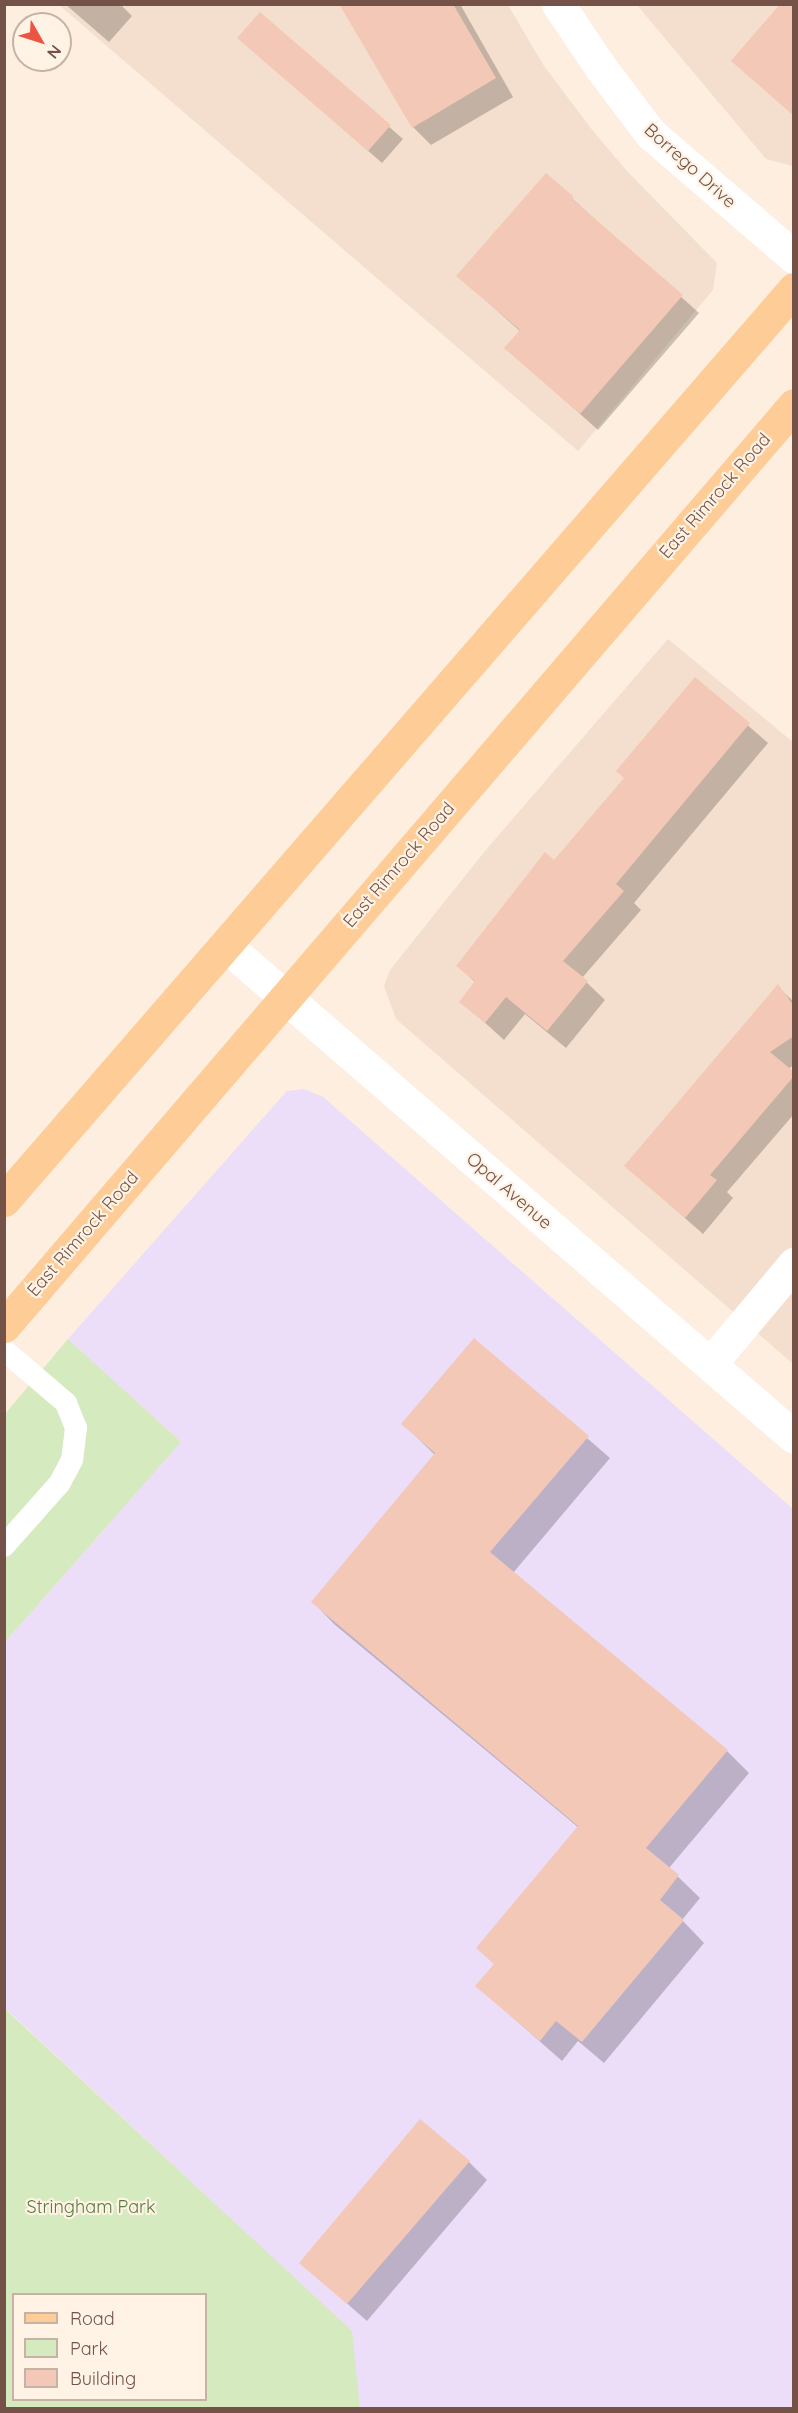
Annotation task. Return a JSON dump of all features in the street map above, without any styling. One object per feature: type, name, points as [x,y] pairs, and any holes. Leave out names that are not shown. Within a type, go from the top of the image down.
[{"type":"main road","points":[[4,1200],[794,289]]},
{"type":"main road","name":"East Rimrock Road","points":[[4,1326],[794,405]]},
{"type":"street","name":"Borrego Drive","points":[[558,4],[601,68],[651,134],[794,257]]},
{"type":"street","name":"Opal Avenue","points":[[225,945],[794,1437]]},
{"type":"street","points":[[710,1364],[794,1264]]},
{"type":"lane","points":[[4,1350],[66,1403],[76,1428],[72,1460],[60,1484],[4,1546]]},
{"type":"shaded area","points":[[59,5],[508,5],[544,66],[593,131],[626,170],[717,263],[713,290],[578,451],[72,16],[72,12],[67,12]]},
{"type":"shaded area","points":[[637,5],[793,5],[793,166],[766,159]]},
{"type":"shaded area","points":[[668,639],[793,742],[793,1364],[396,1019],[384,986],[390,970],[485,851]]},
{"type":"shaded area","points":[[304,1089],[323,1097],[793,1509],[793,2408],[360,2408],[351,2331],[5,2008],[5,1642],[181,1442],[68,1339],[287,1091]]},
{"type":"green space","points":[[68,1339],[181,1442],[5,1642],[5,1414]]},
{"type":"green space","name":"Stringham Park","points":[[4,2008],[352,2331],[360,2408],[5,2408]]},
{"type":"building","points":[[339,4],[453,4],[496,78],[412,128]]},
{"type":"building","points":[[780,4],[794,4],[794,116],[731,61]]},
{"type":"building","points":[[260,12],[391,125],[368,151],[237,38]]},
{"type":"building","points":[[546,173],[574,197],[572,199],[683,295],[580,414],[504,348],[520,330],[456,276]]},
{"type":"building","points":[[695,677],[750,723],[616,884],[624,891],[563,961],[588,981],[547,1031],[506,997],[485,1023],[459,1002],[475,981],[456,966],[545,852],[554,860],[624,778],[616,771]]},
{"type":"building","points":[[778,984],[794,1006],[794,1036],[770,1052],[794,1072],[794,1076],[710,1175],[717,1180],[685,1218],[624,1166]]},
{"type":"building","points":[[474,1338],[589,1436],[490,1552],[728,1750],[646,1848],[679,1875],[660,1900],[684,1920],[582,2042],[556,2021],[540,2041],[475,1986],[494,1964],[476,1948],[578,1826],[311,1602],[435,1453],[401,1424]]},
{"type":"building","points":[[420,2119],[470,2161],[347,2304],[299,2263]]}]
